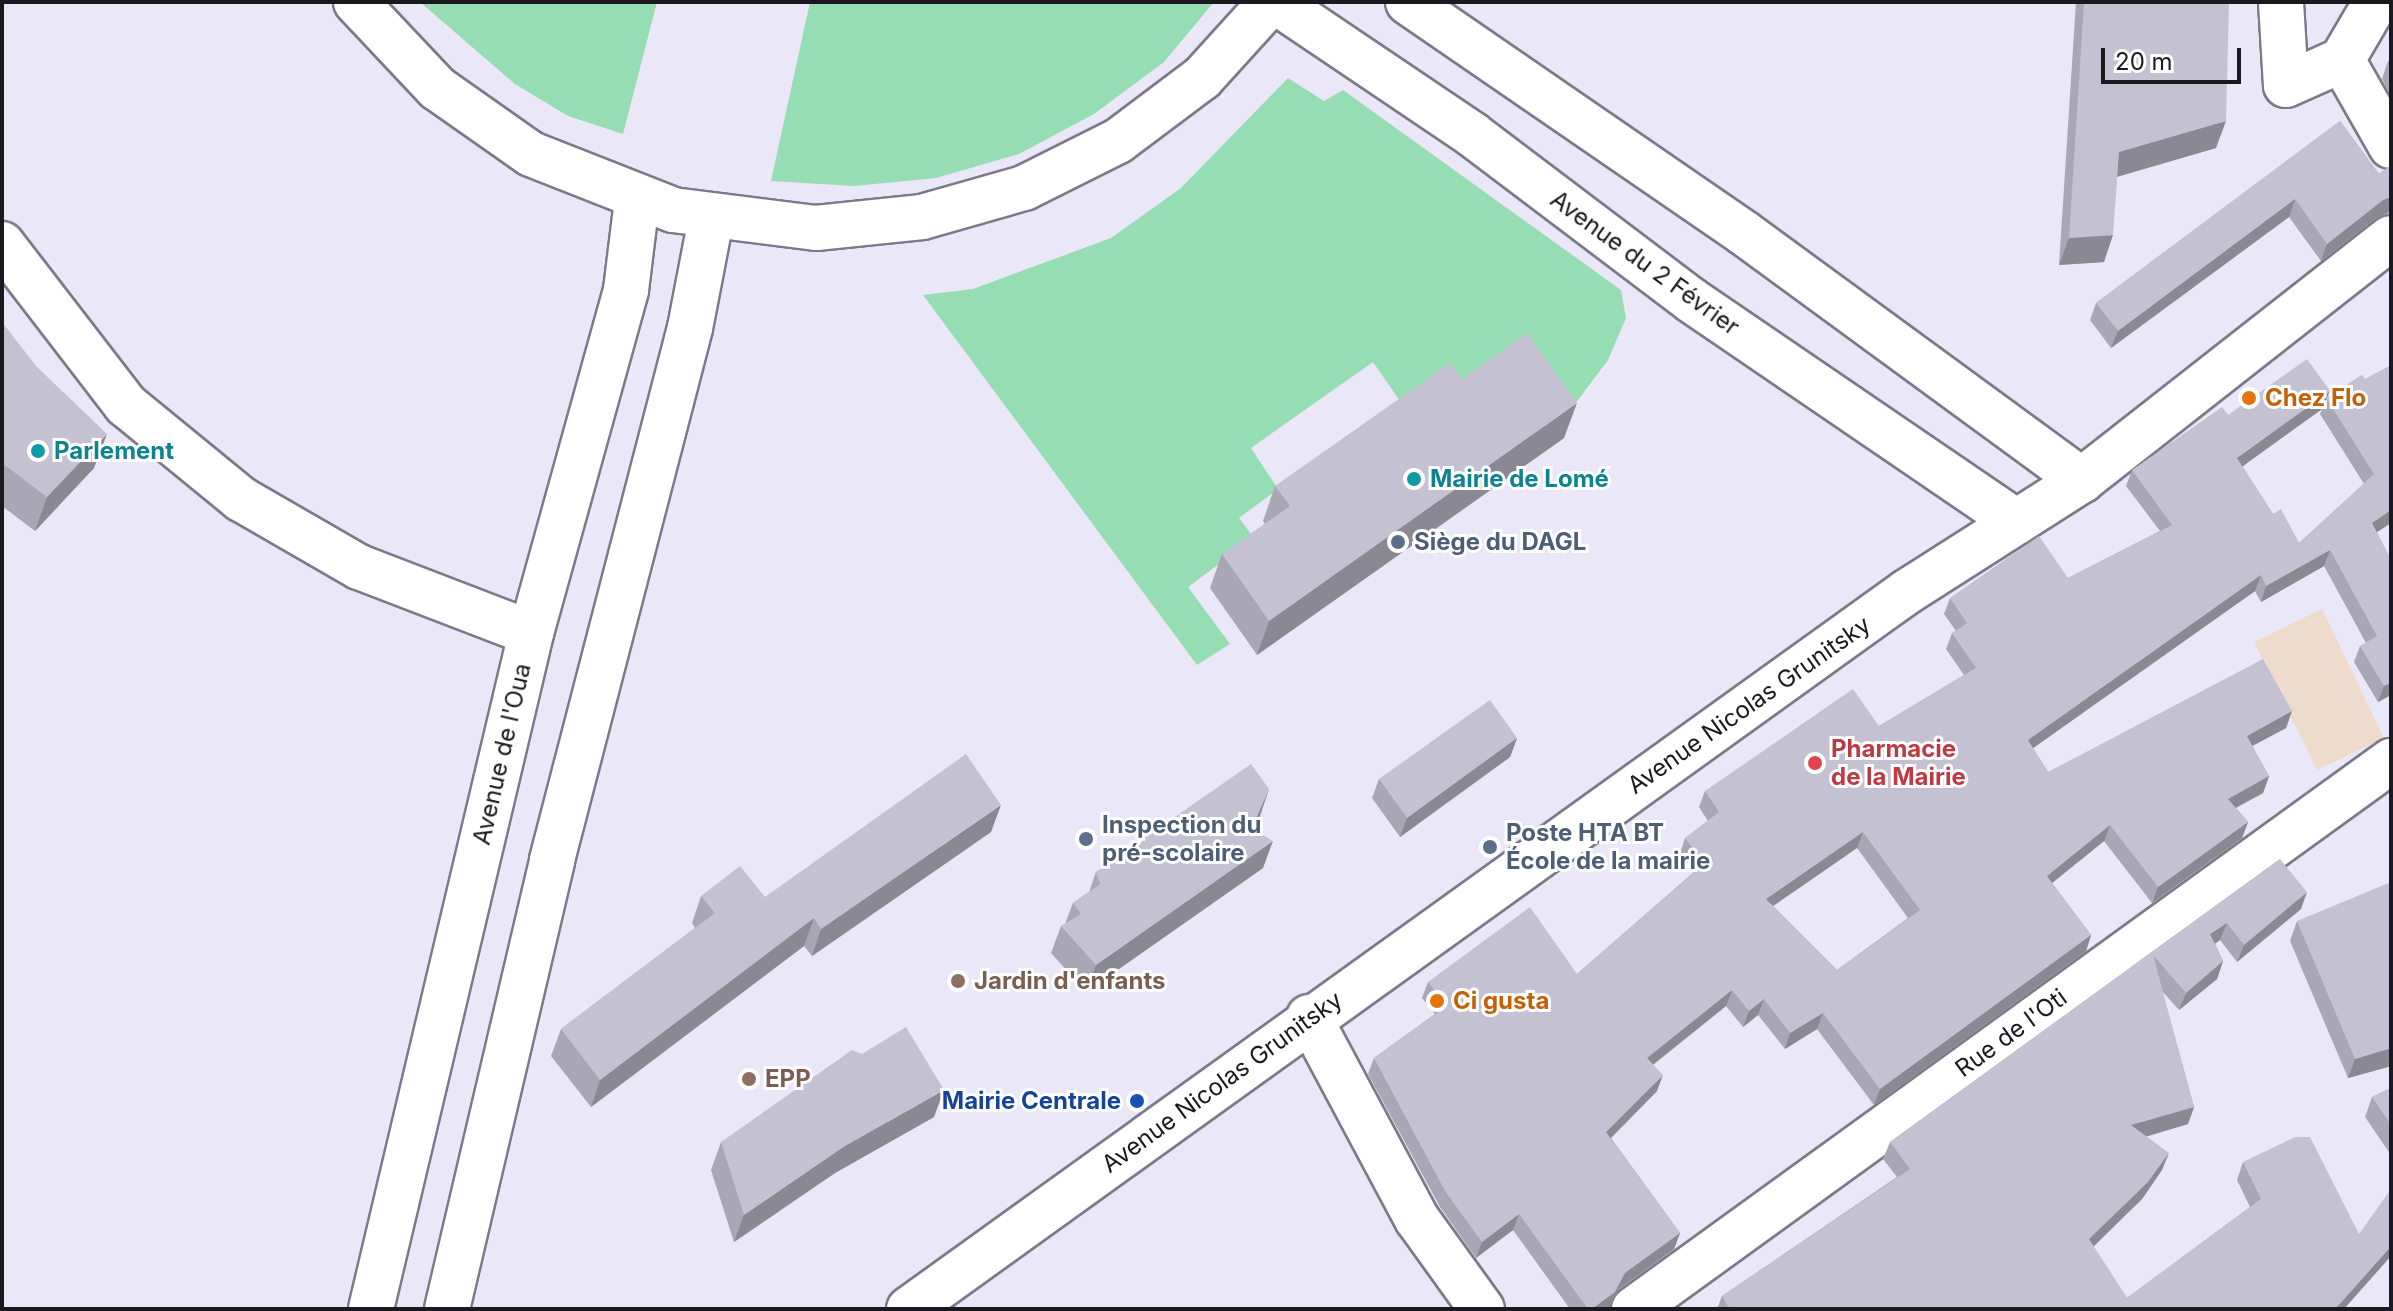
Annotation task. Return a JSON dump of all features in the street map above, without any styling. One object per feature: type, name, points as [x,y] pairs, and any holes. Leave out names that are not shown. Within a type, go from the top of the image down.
[{"type":"street","points":[[356,2],[437,88],[531,154],[637,200],[711,219],[816,228],[922,217],[1024,188],[1130,132],[1202,78],[1274,2]]},
{"type":"street","name":"Avenue du 2 Février","points":[[1274,2],[1473,135],[1691,300],[2016,522]]},
{"type":"street","points":[[1408,2],[1744,233],[2082,480]]},
{"type":"street","points":[[2281,2],[2286,85],[2342,60],[2376,2]]},
{"type":"street","points":[[2342,60],[2391,146]]},
{"type":"street","name":"Avenue de l'Oua","points":[[371,1309],[531,633],[626,290],[637,200]]},
{"type":"street","points":[[447,1309],[552,860],[690,328],[711,219]]},
{"type":"street","name":"Avenue Nicolas Grunitsky","points":[[909,1309],[1309,1017],[1908,591],[2082,480],[2391,238]]},
{"type":"street","points":[[2,244],[126,405],[241,499],[359,567],[531,633]]},
{"type":"street","name":"Rue de l'Oti","points":[[1634,1309],[2391,761]]},
{"type":"street","points":[[1309,1017],[1417,1219],[1482,1309]]},
{"type":"shaded area","points":[[2322,609],[2384,738],[2317,770],[2254,642]]},
{"type":"green space","points":[[420,2],[657,2],[623,134],[568,116],[515,84]]},
{"type":"green space","points":[[810,2],[1214,2],[1164,62],[1094,114],[1019,154],[936,178],[854,186],[771,181]]},
{"type":"green space","points":[[1288,78],[1324,101],[1343,90],[1621,290],[1626,318],[1608,360],[1569,412],[1450,394],[1400,401],[1373,362],[1251,448],[1278,489],[1239,518],[1254,538],[1188,587],[1230,644],[1197,665],[923,295],[973,289],[1111,238],[1181,188]]},
{"type":"building","points":[[2084,2],[2229,2],[2226,121],[2119,152],[2113,235],[2069,238]]},
{"type":"building","points":[[2340,121],[2379,174],[2391,165],[2391,197],[2327,244],[2295,199],[2118,331],[2096,303]]},
{"type":"building","points":[[2,322],[36,366],[107,434],[47,497],[2,463]]},
{"type":"building","name":"Mairie de Lomé","points":[[1527,333],[1577,403],[1269,621],[1222,554],[1290,506],[1275,486],[1450,363],[1462,379]]},
{"type":"building","points":[[2307,359],[2330,391],[2237,458],[2273,514],[2281,509],[2299,543],[2374,474],[2326,398],[2362,375],[2365,379],[2391,365],[2391,510],[2372,523],[2391,559],[2391,683],[2384,686],[2360,646],[2377,636],[2330,550],[2266,586],[2261,575],[2028,740],[2048,772],[2263,659],[2292,711],[2247,736],[2269,776],[2228,799],[2248,822],[2158,887],[2110,825],[2047,876],[2091,935],[1880,1089],[1823,1013],[1790,1033],[1764,999],[1749,1011],[1732,990],[1647,1058],[1663,1075],[1606,1132],[1680,1233],[1625,1273],[1615,1292],[1592,1309],[1588,1309],[1519,1214],[1482,1242],[1445,1191],[1374,1058],[1447,1006],[1428,982],[1530,907],[1577,974],[1705,863],[1685,838],[1719,812],[1705,791],[1853,689],[1879,726],[1976,668],[1952,633],[1967,623],[1950,598],[2039,536],[2068,578],[2172,525],[2132,470],[2222,407],[2228,415]],"holes":[[[1863,832],[1920,910],[1837,970],[1766,899]]]},
{"type":"building","points":[[1490,700],[1517,738],[1407,818],[1379,779]]},
{"type":"building","points":[[966,754],[1001,805],[821,929],[814,918],[600,1080],[561,1029],[715,913],[701,896],[740,866],[765,897]]},
{"type":"building","points":[[1251,764],[1269,789],[1252,828],[1273,841],[1096,965],[1061,926],[1081,914],[1073,903],[1100,884],[1096,872]]},
{"type":"building","points":[[2280,859],[2307,892],[2244,945],[2227,923],[2210,934],[2223,961],[2186,993],[2153,955],[2194,1107],[2131,1125],[2169,1153],[2148,1182],[2089,1239],[2127,1298],[2261,1199],[2243,1162],[2295,1137],[2310,1137],[2359,1234],[2391,1189],[2391,1246],[2335,1309],[1727,1309],[1722,1296],[1910,1169],[1890,1142]]},
{"type":"building","points":[[2391,882],[2391,1048],[2355,1059],[2297,921]]},
{"type":"building","points":[[906,1027],[944,1090],[845,1146],[744,1215],[721,1142],[852,1050],[862,1054]]},
{"type":"building","points":[[2391,1088],[2391,1125],[2372,1097]]},
{"type":"place","name":"Chez Flo","points":[[2249,398]]},
{"type":"place","name":"Parlement","points":[[38,451]]},
{"type":"place","name":"Mairie de Lomé","points":[[1414,479]]},
{"type":"place","name":"Siège du DAGL","points":[[1398,542]]},
{"type":"place","name":"Pharmacie de la Mairie","points":[[1815,763]]},
{"type":"place","name":"Inspection du pré-scolaire","points":[[1086,839]]},
{"type":"place","name":"Poste HTA BT École de la mairie","points":[[1490,847]]},
{"type":"place","name":"Jardin d'enfants","points":[[958,981]]},
{"type":"place","name":"Ci gusta","points":[[1437,1001]]},
{"type":"place","name":"EPP","points":[[749,1079]]},
{"type":"place","name":"Mairie Centrale","points":[[1137,1101]]}]
